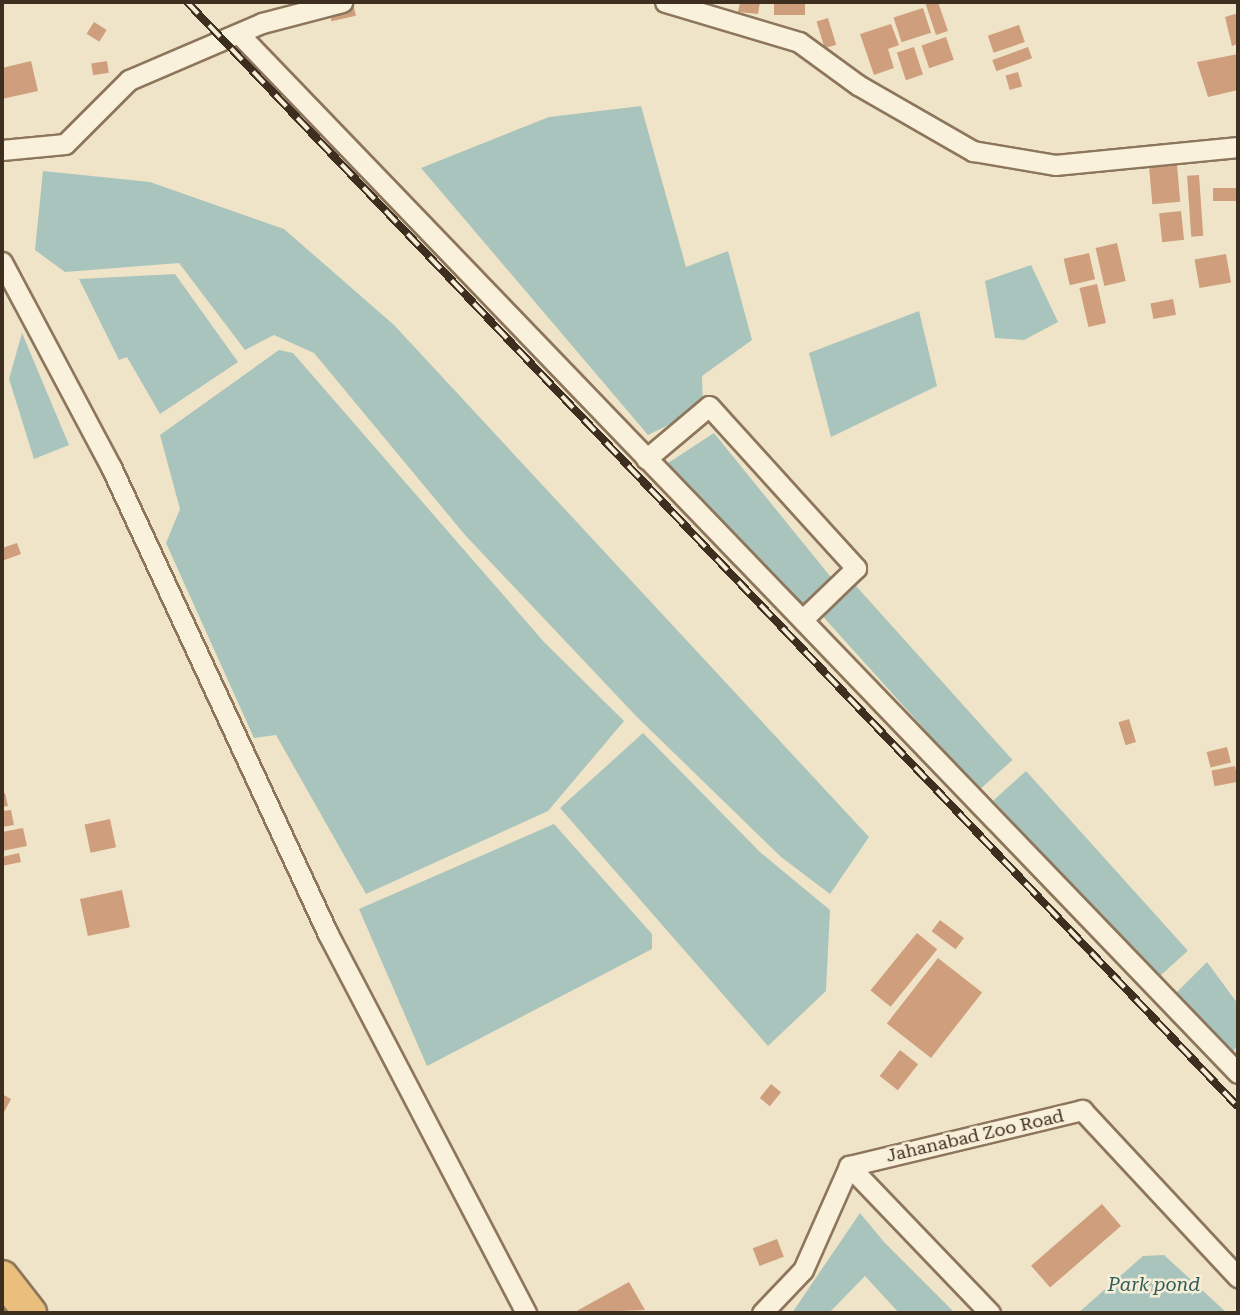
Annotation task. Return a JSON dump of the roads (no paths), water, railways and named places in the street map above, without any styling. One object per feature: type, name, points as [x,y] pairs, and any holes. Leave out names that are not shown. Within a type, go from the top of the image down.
[{"type":"highway","points":[[2,1277],[30,1313]]},
{"type":"street","points":[[2,150],[65,144],[128,80],[240,35],[262,23],[342,2]]},
{"type":"street","points":[[665,2],[799,42],[858,85],[973,151],[1055,165],[1238,147]]},
{"type":"street","points":[[240,35],[1238,1073]]},
{"type":"street","points":[[2,262],[111,467],[328,934],[526,1313]]},
{"type":"street","points":[[646,459],[709,406],[856,568],[803,619]]},
{"type":"street","name":"Jahanabad Zoo Road","points":[[849,1166],[1082,1110],[1238,1277]]},
{"type":"street","points":[[762,1313],[803,1270],[849,1166],[990,1313]]},
{"type":"water","points":[[641,106],[686,267],[728,251],[752,340],[702,376],[703,408],[648,435],[421,168],[549,117]]},
{"type":"water","points":[[43,171],[150,182],[284,229],[394,325],[869,837],[830,894],[781,857],[636,716],[465,535],[314,353],[274,335],[245,350],[179,263],[65,272],[35,250]]},
{"type":"water","points":[[1031,265],[1058,322],[1024,340],[995,338],[985,281]]},
{"type":"water","points":[[175,274],[238,362],[160,414],[127,357],[119,360],[79,279]]},
{"type":"water","points":[[919,311],[937,386],[831,437],[809,353]]},
{"type":"water","points":[[22,333],[69,445],[34,459],[9,379]]},
{"type":"water","points":[[279,350],[293,353],[544,642],[624,721],[548,811],[366,894],[276,735],[254,738],[166,543],[180,509],[160,435]]},
{"type":"water","points":[[714,433],[834,581],[799,608],[665,465]]},
{"type":"water","points":[[856,586],[1013,760],[979,790],[823,616]]},
{"type":"water","points":[[643,733],[760,852],[830,910],[826,991],[768,1046],[560,808]]},
{"type":"water","points":[[1026,771],[1188,951],[1155,980],[993,800]]},
{"type":"water","points":[[554,824],[652,934],[652,949],[427,1066],[359,909]]},
{"type":"water","points":[[1207,962],[1238,1004],[1238,1045],[1232,1053],[1175,994]]},
{"type":"water","points":[[860,1213],[884,1242],[955,1313],[899,1313],[865,1276],[829,1313],[792,1313]]},
{"type":"water","name":"Park pond","points":[[1164,1255],[1227,1313],[1078,1313],[1143,1256]]},
{"type":"railway","points":[[187,2],[1238,1107]]}]
